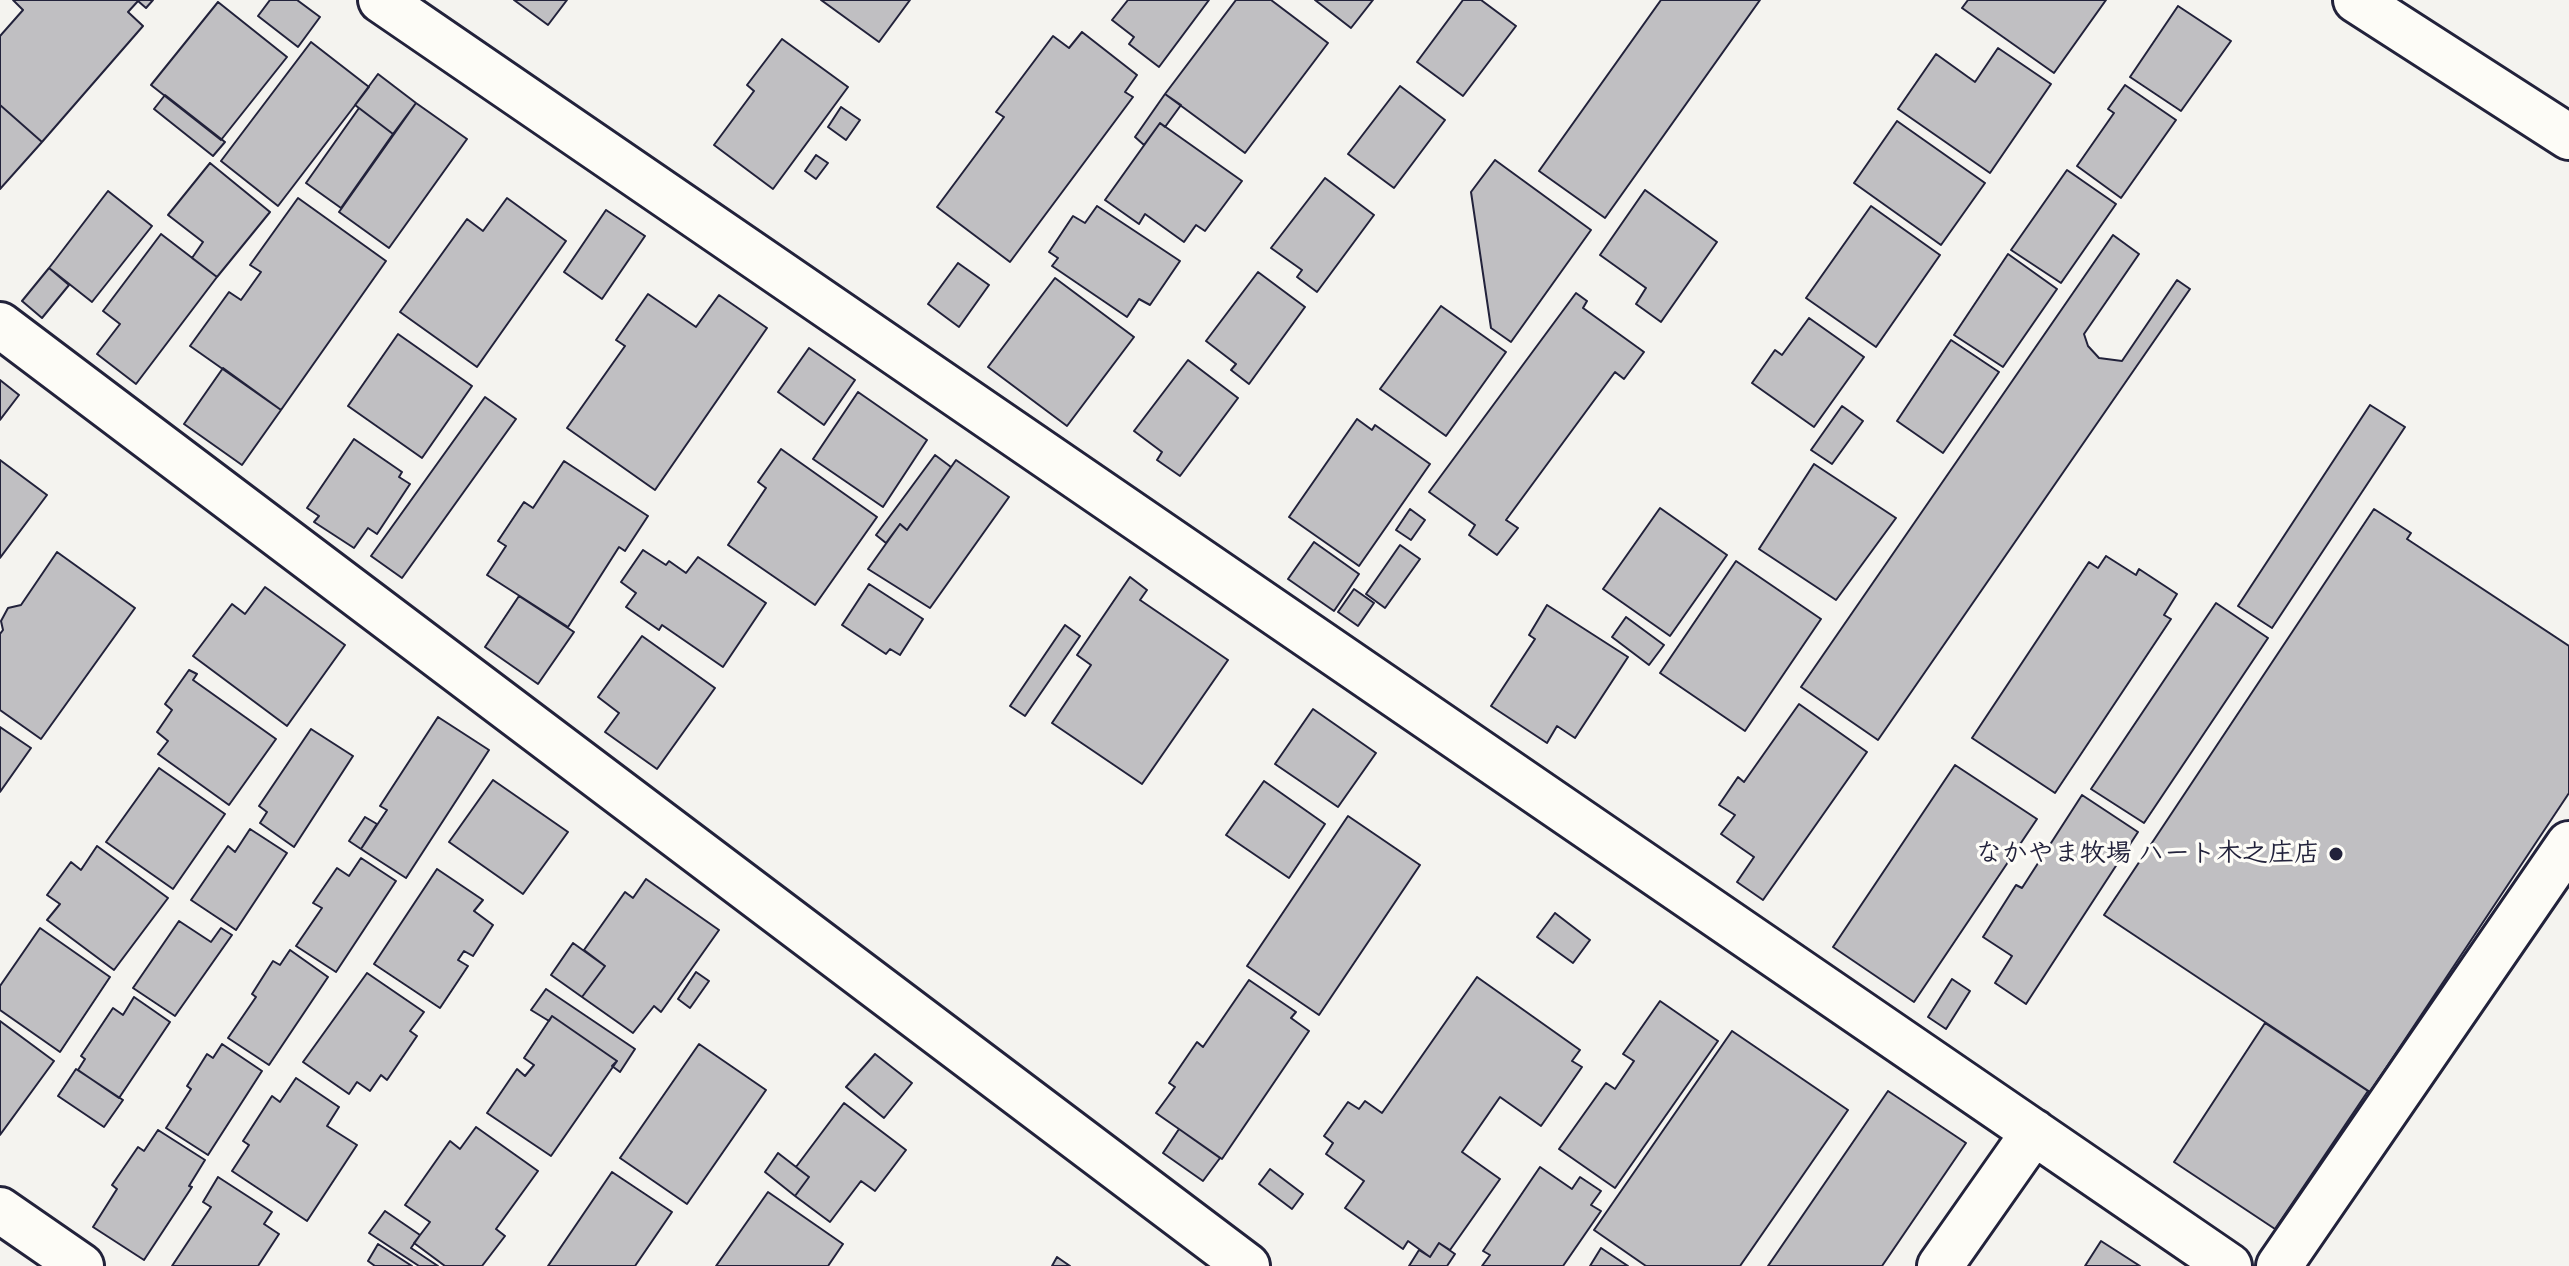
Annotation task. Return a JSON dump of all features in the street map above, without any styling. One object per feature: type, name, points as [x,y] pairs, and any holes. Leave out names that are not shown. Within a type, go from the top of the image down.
[{"type":"street","points":[[381,0],[2229,1266]]},
{"type":"street","points":[[2356,0],[2569,137]]},
{"type":"street","points":[[0,325],[1247,1266]]},
{"type":"street","points":[[2279,1266],[2569,844]]},
{"type":"street","points":[[1940,1266],[2034,1132]]},
{"type":"street","points":[[0,1210],[81,1266]]},
{"type":"building","points":[[13,0],[153,0],[146,8],[138,1],[128,12],[143,26],[42,142],[0,105],[0,36],[23,10]]},
{"type":"building","points":[[270,0],[297,0],[320,17],[298,47],[258,16]]},
{"type":"building","points":[[514,0],[567,0],[548,25]]},
{"type":"building","points":[[821,0],[910,0],[879,42]]},
{"type":"building","points":[[1128,0],[1209,0],[1159,67],[1129,44],[1134,37],[1112,20]]},
{"type":"building","points":[[1236,0],[1271,0],[1328,43],[1245,153],[1165,94]]},
{"type":"building","points":[[1315,0],[1373,0],[1351,28]]},
{"type":"building","points":[[1463,0],[1481,0],[1516,26],[1463,96],[1417,62]]},
{"type":"building","points":[[1661,0],[1760,0],[1605,218],[1539,171]]},
{"type":"building","points":[[1968,0],[2106,0],[2054,73],[1962,8]]},
{"type":"building","points":[[218,2],[287,57],[221,140],[151,85]]},
{"type":"building","points":[[2178,6],[2231,41],[2181,111],[2130,77]]},
{"type":"building","points":[[1082,32],[1137,75],[1125,92],[1133,97],[1010,262],[937,207],[1004,117],[996,112],[1053,36],[1069,48]]},
{"type":"building","points":[[782,39],[848,87],[773,189],[714,145],[754,91],[747,85]]},
{"type":"building","points":[[311,42],[369,87],[278,206],[221,161]]},
{"type":"building","points":[[1998,48],[2051,84],[1990,173],[1898,109],[1936,54],[1975,82]]},
{"type":"building","points":[[378,74],[416,103],[393,134],[355,105]]},
{"type":"building","points":[[2125,85],[2176,120],[2121,198],[2077,166],[2114,113],[2108,109]]},
{"type":"building","points":[[1400,86],[1445,120],[1394,188],[1348,154]]},
{"type":"building","points":[[1165,94],[1181,105],[1165,127],[1160,123],[1144,145],[1135,137]]},
{"type":"building","points":[[165,95],[225,142],[213,156],[154,109]]},
{"type":"building","points":[[416,103],[467,139],[389,248],[339,212]]},
{"type":"building","points":[[0,105],[42,142],[0,189]]},
{"type":"building","points":[[841,107],[860,120],[846,140],[828,127]]},
{"type":"building","points":[[359,108],[393,134],[341,208],[306,183]]},
{"type":"building","points":[[1897,121],[1985,183],[1941,245],[1854,183]]},
{"type":"building","points":[[1160,123],[1242,181],[1205,231],[1196,225],[1184,242],[1145,214],[1139,224],[1105,200]]},
{"type":"building","points":[[816,155],[828,163],[816,179],[805,171]]},
{"type":"building","points":[[1495,160],[1591,230],[1511,342],[1491,328],[1471,192]]},
{"type":"building","points":[[210,163],[270,212],[217,277],[192,258],[203,242],[168,215]]},
{"type":"building","points":[[2067,170],[2116,204],[2061,283],[2011,250]]},
{"type":"building","points":[[1325,178],[1374,215],[1317,292],[1297,277],[1302,270],[1271,248]]},
{"type":"building","points":[[1645,190],[1717,242],[1661,322],[1636,304],[1646,288],[1600,255]]},
{"type":"building","points":[[108,191],[152,226],[92,302],[49,268]]},
{"type":"building","points":[[298,198],[386,261],[281,410],[190,346],[229,292],[241,300],[261,272],[250,265]]},
{"type":"building","points":[[507,198],[566,241],[477,367],[400,312],[467,219],[483,231]]},
{"type":"building","points":[[1097,206],[1180,261],[1150,305],[1139,299],[1127,317],[1052,266],[1058,258],[1049,252],[1073,216],[1085,223]]},
{"type":"building","points":[[1871,206],[1940,255],[1876,347],[1806,298]]},
{"type":"building","points":[[606,210],[645,236],[602,299],[564,272]]},
{"type":"building","points":[[161,234],[217,277],[136,384],[97,354],[120,324],[103,311]]},
{"type":"building","points":[[2113,235],[2139,254],[2084,334],[2088,346],[2099,358],[2122,361],[2177,280],[2190,289],[1878,740],[1801,687]]},
{"type":"building","points":[[2008,254],[2057,289],[2003,367],[1954,335]]},
{"type":"building","points":[[958,263],[989,285],[959,327],[928,304]]},
{"type":"building","points":[[49,268],[69,285],[42,318],[22,301]]},
{"type":"building","points":[[1258,272],[1305,307],[1249,384],[1231,370],[1236,364],[1206,341]]},
{"type":"building","points":[[1055,278],[1134,337],[1067,426],[988,367]]},
{"type":"building","points":[[1576,293],[1587,301],[1583,308],[1644,352],[1624,379],[1615,372],[1506,520],[1518,528],[1497,555],[1469,535],[1475,525],[1429,492]]},
{"type":"building","points":[[648,294],[696,327],[719,295],[767,328],[655,490],[567,428],[625,346],[616,340]]},
{"type":"building","points":[[1441,306],[1506,352],[1446,436],[1380,389]]},
{"type":"building","points":[[1809,318],[1864,357],[1814,427],[1752,383],[1775,350],[1782,355]]},
{"type":"building","points":[[398,334],[472,386],[422,458],[348,406]]},
{"type":"building","points":[[1951,340],[1999,372],[1943,453],[1897,421]]},
{"type":"building","points":[[809,348],[855,380],[824,425],[778,392]]},
{"type":"building","points":[[1188,360],[1238,398],[1180,476],[1157,460],[1162,452],[1134,431]]},
{"type":"building","points":[[223,368],[281,410],[242,465],[184,424]]},
{"type":"building","points":[[0,380],[19,395],[0,420]]},
{"type":"building","points":[[858,392],[927,440],[883,507],[813,459]]},
{"type":"building","points":[[485,397],[516,419],[402,578],[371,556]]},
{"type":"building","points":[[2370,405],[2405,427],[2272,628],[2238,606]]},
{"type":"building","points":[[1842,406],[1863,421],[1832,464],[1811,450]]},
{"type":"building","points":[[1357,419],[1372,430],[1375,425],[1430,464],[1359,566],[1289,517]]},
{"type":"building","points":[[354,439],[402,472],[399,477],[410,484],[377,534],[368,528],[354,548],[314,522],[319,516],[307,508]]},
{"type":"building","points":[[781,449],[877,517],[815,605],[728,545],[766,488],[758,482]]},
{"type":"building","points":[[935,455],[951,467],[907,530],[900,524],[886,543],[876,535]]},
{"type":"building","points":[[0,460],[47,495],[0,558]]},
{"type":"building","points":[[956,460],[1009,497],[930,608],[868,569],[900,524],[907,530]]},
{"type":"building","points":[[564,461],[648,516],[625,551],[619,547],[568,627],[487,575],[506,546],[498,541],[524,502],[533,508]]},
{"type":"building","points":[[1814,464],[1896,518],[1836,600],[1759,549]]},
{"type":"building","points":[[1660,508],[1727,555],[1670,636],[1603,589]]},
{"type":"building","points":[[1410,509],[1425,520],[1411,540],[1396,530]]},
{"type":"building","name":"なかやま牧場 ハート木之庄店","points":[[2374,509],[2411,533],[2407,539],[2569,646],[2569,793],[2370,1092],[2104,915]]},
{"type":"building","points":[[1314,542],[1359,574],[1334,611],[1288,579]]},
{"type":"building","points":[[1400,545],[1420,559],[1385,608],[1366,594]]},
{"type":"building","points":[[643,550],[666,565],[669,561],[686,573],[698,557],[766,603],[723,667],[662,625],[659,630],[626,607],[636,593],[621,582]]},
{"type":"building","points":[[57,552],[135,608],[41,739],[0,710],[1,621],[8,608],[21,605]]},
{"type":"building","points":[[2106,556],[2136,575],[2139,569],[2177,594],[2164,615],[2171,619],[2055,793],[1972,738],[2089,562],[2098,568]]},
{"type":"building","points":[[1736,561],[1821,619],[1745,731],[1660,673]]},
{"type":"building","points":[[1130,577],[1147,590],[1140,600],[1228,660],[1142,784],[1052,723],[1091,665],[1077,655]]},
{"type":"building","points":[[869,584],[923,619],[900,655],[890,649],[886,654],[842,625]]},
{"type":"building","points":[[265,587],[345,645],[287,726],[193,656],[232,604],[245,614]]},
{"type":"building","points":[[1354,589],[1374,603],[1358,626],[1338,612]]},
{"type":"building","points":[[519,596],[574,632],[538,684],[485,647]]},
{"type":"building","points":[[2216,603],[2268,638],[2144,823],[2091,789]]},
{"type":"building","points":[[1547,605],[1628,657],[1575,738],[1557,726],[1547,743],[1491,706],[1535,639],[1529,635]]},
{"type":"building","points":[[1626,617],[1664,645],[1649,665],[1612,637]]},
{"type":"building","points":[[1065,625],[1080,636],[1025,716],[1010,706]]},
{"type":"building","points":[[642,636],[715,688],[657,769],[605,732],[619,713],[598,697]]},
{"type":"building","points":[[189,670],[197,674],[193,680],[276,739],[229,805],[158,754],[168,741],[157,732],[172,710],[165,704]]},
{"type":"building","points":[[1799,704],[1867,752],[1763,900],[1737,882],[1754,857],[1721,834],[1735,815],[1719,805],[1738,777],[1744,782]]},
{"type":"building","points":[[1313,709],[1376,753],[1338,807],[1275,764]]},
{"type":"building","points":[[438,717],[489,750],[406,878],[361,849],[387,810],[380,806]]},
{"type":"building","points":[[0,727],[31,748],[0,792]]},
{"type":"building","points":[[311,729],[353,756],[294,847],[260,823],[267,812],[259,806]]},
{"type":"building","points":[[1955,765],[2037,819],[1914,1002],[1833,947]]},
{"type":"building","points":[[159,768],[225,814],[173,889],[106,842]]},
{"type":"building","points":[[493,780],[568,832],[523,894],[449,842]]},
{"type":"building","points":[[1264,781],[1325,824],[1289,878],[1226,835]]},
{"type":"building","points":[[2082,795],[2138,832],[2026,1004],[1995,983],[2012,956],[1983,937],[2016,885],[2022,888]]},
{"type":"building","points":[[1348,816],[1420,865],[1319,1015],[1247,966]]},
{"type":"building","points":[[365,817],[377,824],[361,849],[349,841]]},
{"type":"building","points":[[250,829],[287,853],[236,930],[191,900],[228,846],[235,852]]},
{"type":"building","points":[[97,846],[168,898],[114,970],[47,920],[60,904],[47,895],[71,862],[81,870]]},
{"type":"building","points":[[361,858],[396,881],[336,972],[296,946],[322,908],[313,903],[337,868],[349,876]]},
{"type":"building","points":[[437,869],[483,900],[474,911],[493,925],[473,956],[464,951],[458,960],[468,966],[440,1008],[374,964]]},
{"type":"building","points":[[646,879],[719,930],[661,1012],[654,1006],[633,1033],[582,997],[605,966],[584,950],[625,892],[633,898]]},
{"type":"building","points":[[1555,913],[1590,940],[1573,963],[1537,937]]},
{"type":"building","points":[[179,921],[211,942],[221,928],[232,935],[175,1016],[133,988]]},
{"type":"building","points":[[40,928],[110,977],[60,1052],[0,1010],[0,986]]},
{"type":"building","points":[[573,943],[605,966],[582,997],[551,975]]},
{"type":"building","points":[[290,950],[328,977],[269,1065],[228,1038],[256,997],[252,994],[273,961],[280,965]]},
{"type":"building","points":[[696,972],[709,981],[690,1008],[678,999]]},
{"type":"building","points":[[367,973],[424,1012],[410,1031],[417,1036],[387,1080],[381,1075],[370,1091],[357,1082],[349,1094],[303,1062]]},
{"type":"building","points":[[1477,977],[1580,1050],[1572,1061],[1582,1067],[1541,1126],[1500,1097],[1462,1152],[1500,1179],[1450,1250],[1439,1243],[1430,1257],[1408,1241],[1403,1249],[1345,1208],[1364,1181],[1326,1154],[1333,1143],[1324,1136],[1348,1102],[1359,1109],[1365,1101],[1382,1113]]},
{"type":"building","points":[[1952,979],[1970,991],[1946,1029],[1928,1017]]},
{"type":"building","points":[[1249,980],[1296,1012],[1291,1018],[1309,1031],[1222,1159],[1156,1113],[1175,1087],[1169,1083],[1197,1042],[1203,1047]]},
{"type":"building","points":[[546,989],[635,1049],[620,1072],[612,1066],[617,1061],[552,1016],[549,1021],[531,1010]]},
{"type":"building","points":[[134,997],[170,1022],[119,1098],[78,1070],[85,1059],[81,1056],[113,1008],[123,1015]]},
{"type":"building","points":[[1660,1001],[1718,1041],[1615,1188],[1559,1149],[1606,1083],[1615,1089],[1634,1061],[1623,1054]]},
{"type":"building","points":[[552,1016],[617,1061],[551,1156],[487,1113],[517,1069],[525,1076],[534,1065],[524,1058]]},
{"type":"building","points":[[0,1021],[54,1061],[0,1135]]},
{"type":"building","points":[[2265,1023],[2368,1091],[2275,1229],[2174,1162]]},
{"type":"building","points":[[1732,1031],[1848,1110],[1740,1266],[1646,1266],[1594,1230]]},
{"type":"building","points":[[222,1044],[262,1071],[208,1155],[166,1128],[191,1089],[187,1086],[207,1054],[213,1058]]},
{"type":"building","points":[[699,1044],[766,1090],[687,1204],[620,1158]]},
{"type":"building","points":[[875,1054],[912,1083],[884,1118],[846,1087]]},
{"type":"building","points":[[76,1069],[123,1100],[104,1127],[58,1096]]},
{"type":"building","points":[[296,1078],[339,1107],[327,1126],[357,1145],[307,1221],[232,1171],[249,1145],[243,1141],[272,1096],[280,1102]]},
{"type":"building","points":[[1888,1091],[1966,1143],[1882,1266],[1768,1266]]},
{"type":"building","points":[[844,1103],[906,1150],[875,1191],[861,1181],[830,1222],[795,1196],[809,1177],[796,1167]]},
{"type":"building","points":[[476,1127],[538,1171],[496,1229],[505,1236],[482,1266],[445,1266],[414,1243],[430,1222],[405,1205],[450,1141],[460,1149]]},
{"type":"building","points":[[1179,1129],[1220,1158],[1203,1181],[1163,1153]]},
{"type":"building","points":[[158,1130],[205,1160],[189,1186],[192,1187],[144,1260],[93,1227],[117,1189],[112,1185],[138,1147],[144,1151]]},
{"type":"building","points":[[778,1153],[809,1177],[795,1196],[765,1172]]},
{"type":"building","points":[[1540,1167],[1572,1189],[1580,1177],[1601,1191],[1591,1205],[1601,1211],[1563,1266],[1482,1266],[1490,1255],[1483,1251]]},
{"type":"building","points":[[1270,1169],[1303,1194],[1292,1209],[1259,1184]]},
{"type":"building","points":[[612,1172],[672,1212],[635,1266],[548,1266]]},
{"type":"building","points":[[218,1177],[272,1212],[264,1224],[279,1234],[258,1266],[172,1266],[211,1207],[203,1202]]},
{"type":"building","points":[[768,1192],[843,1244],[828,1266],[716,1266]]},
{"type":"building","points":[[385,1211],[420,1235],[411,1248],[438,1266],[419,1266],[369,1233]]},
{"type":"building","points":[[2101,1241],[2140,1266],[2085,1266]]},
{"type":"building","points":[[1439,1243],[1455,1254],[1447,1266],[1409,1266],[1419,1250],[1430,1257]]},
{"type":"building","points":[[378,1244],[412,1266],[375,1266],[368,1261]]},
{"type":"building","points":[[1601,1248],[1628,1266],[1590,1266]]},
{"type":"building","points":[[1057,1257],[1070,1266],[1052,1266]]},
{"type":"place","name":"なかやま牧場 ハート木之庄店","points":[[2336,854]]}]
